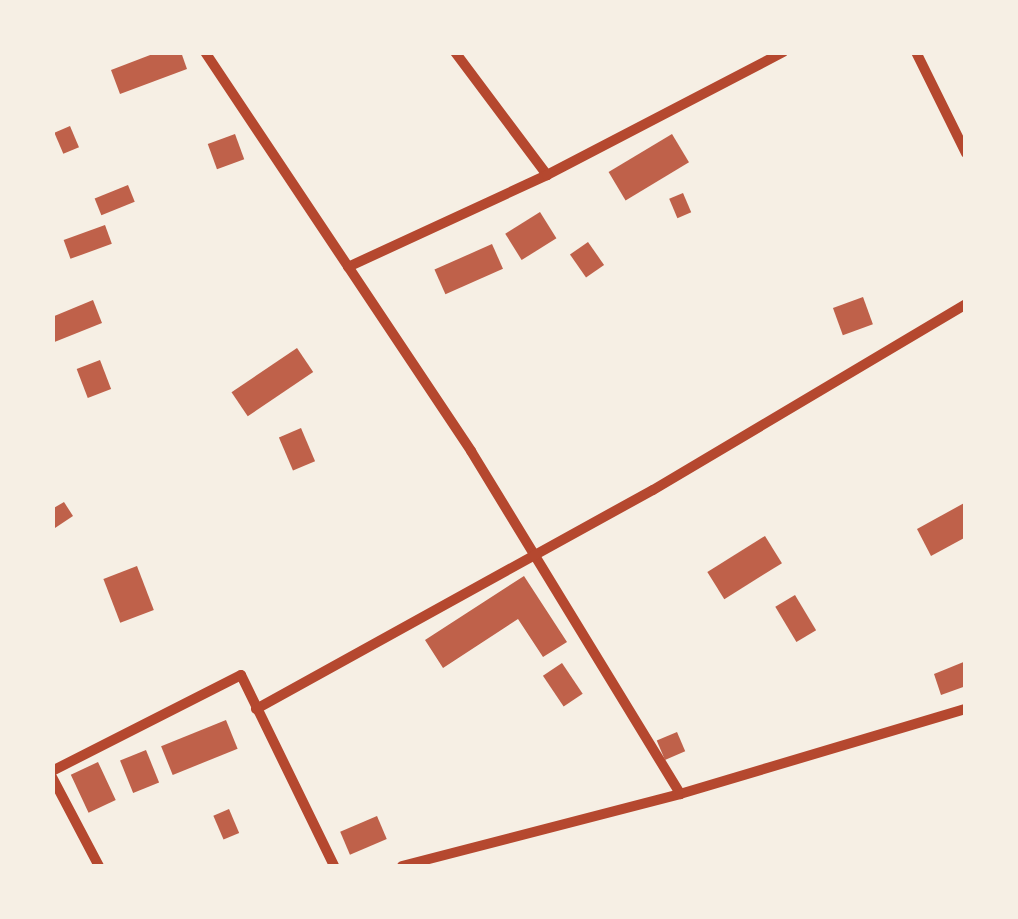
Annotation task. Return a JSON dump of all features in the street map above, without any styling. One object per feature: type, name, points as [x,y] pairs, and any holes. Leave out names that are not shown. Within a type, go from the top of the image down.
[{"type":"street","points":[[205,52],[535,552],[680,794]]},
{"type":"street","points":[[455,52],[547,175]]},
{"type":"street","points":[[348,267],[547,175],[783,52]]},
{"type":"street","points":[[916,52],[966,153]]},
{"type":"street","points":[[256,708],[653,490],[966,304]]},
{"type":"street","points":[[99,866],[52,774],[241,675],[334,866]]},
{"type":"street","points":[[402,866],[680,794],[966,709]]},
{"type":"building","points":[[158,52],[181,52],[187,69],[120,94],[111,70]]},
{"type":"building","points":[[70,126],[79,147],[63,154],[54,133]]},
{"type":"building","points":[[235,134],[244,159],[217,169],[208,144]]},
{"type":"building","points":[[672,134],[689,162],[626,200],[609,172]]},
{"type":"building","points":[[128,185],[135,202],[101,215],[95,198]]},
{"type":"building","points":[[683,193],[691,212],[677,218],[669,199]]},
{"type":"building","points":[[540,212],[556,238],[522,260],[505,234]]},
{"type":"building","points":[[105,225],[112,244],[70,259],[64,240]]},
{"type":"building","points":[[588,242],[604,265],[586,278],[570,255]]},
{"type":"building","points":[[492,244],[503,269],[445,294],[434,270]]},
{"type":"building","points":[[863,297],[873,324],[843,335],[833,308]]},
{"type":"building","points":[[93,300],[102,323],[52,343],[52,317]]},
{"type":"building","points":[[297,348],[313,372],[248,416],[232,392]]},
{"type":"building","points":[[100,360],[111,389],[88,398],[77,369]]},
{"type":"building","points":[[301,428],[315,461],[293,471],[279,437]]},
{"type":"building","points":[[64,502],[73,516],[52,530],[52,509]]},
{"type":"building","points":[[966,502],[966,537],[931,556],[917,529]]},
{"type":"building","points":[[765,536],[782,563],[724,599],[707,572]]},
{"type":"building","points":[[137,566],[154,610],[120,623],[103,579]]},
{"type":"building","points":[[524,576],[567,642],[543,657],[518,619],[443,668],[425,640]]},
{"type":"building","points":[[795,595],[816,630],[796,642],[775,607]]},
{"type":"building","points":[[966,661],[966,686],[941,695],[934,674]]},
{"type":"building","points":[[562,663],[583,694],[564,707],[543,676]]},
{"type":"building","points":[[226,720],[238,749],[173,775],[161,746]]},
{"type":"building","points":[[677,732],[685,751],[665,760],[657,741]]},
{"type":"building","points":[[146,750],[159,782],[133,793],[120,760]]},
{"type":"building","points":[[98,762],[116,800],[89,813],[71,775]]},
{"type":"building","points":[[229,809],[239,833],[224,840],[213,816]]},
{"type":"building","points":[[377,816],[387,839],[350,855],[340,832]]}]
